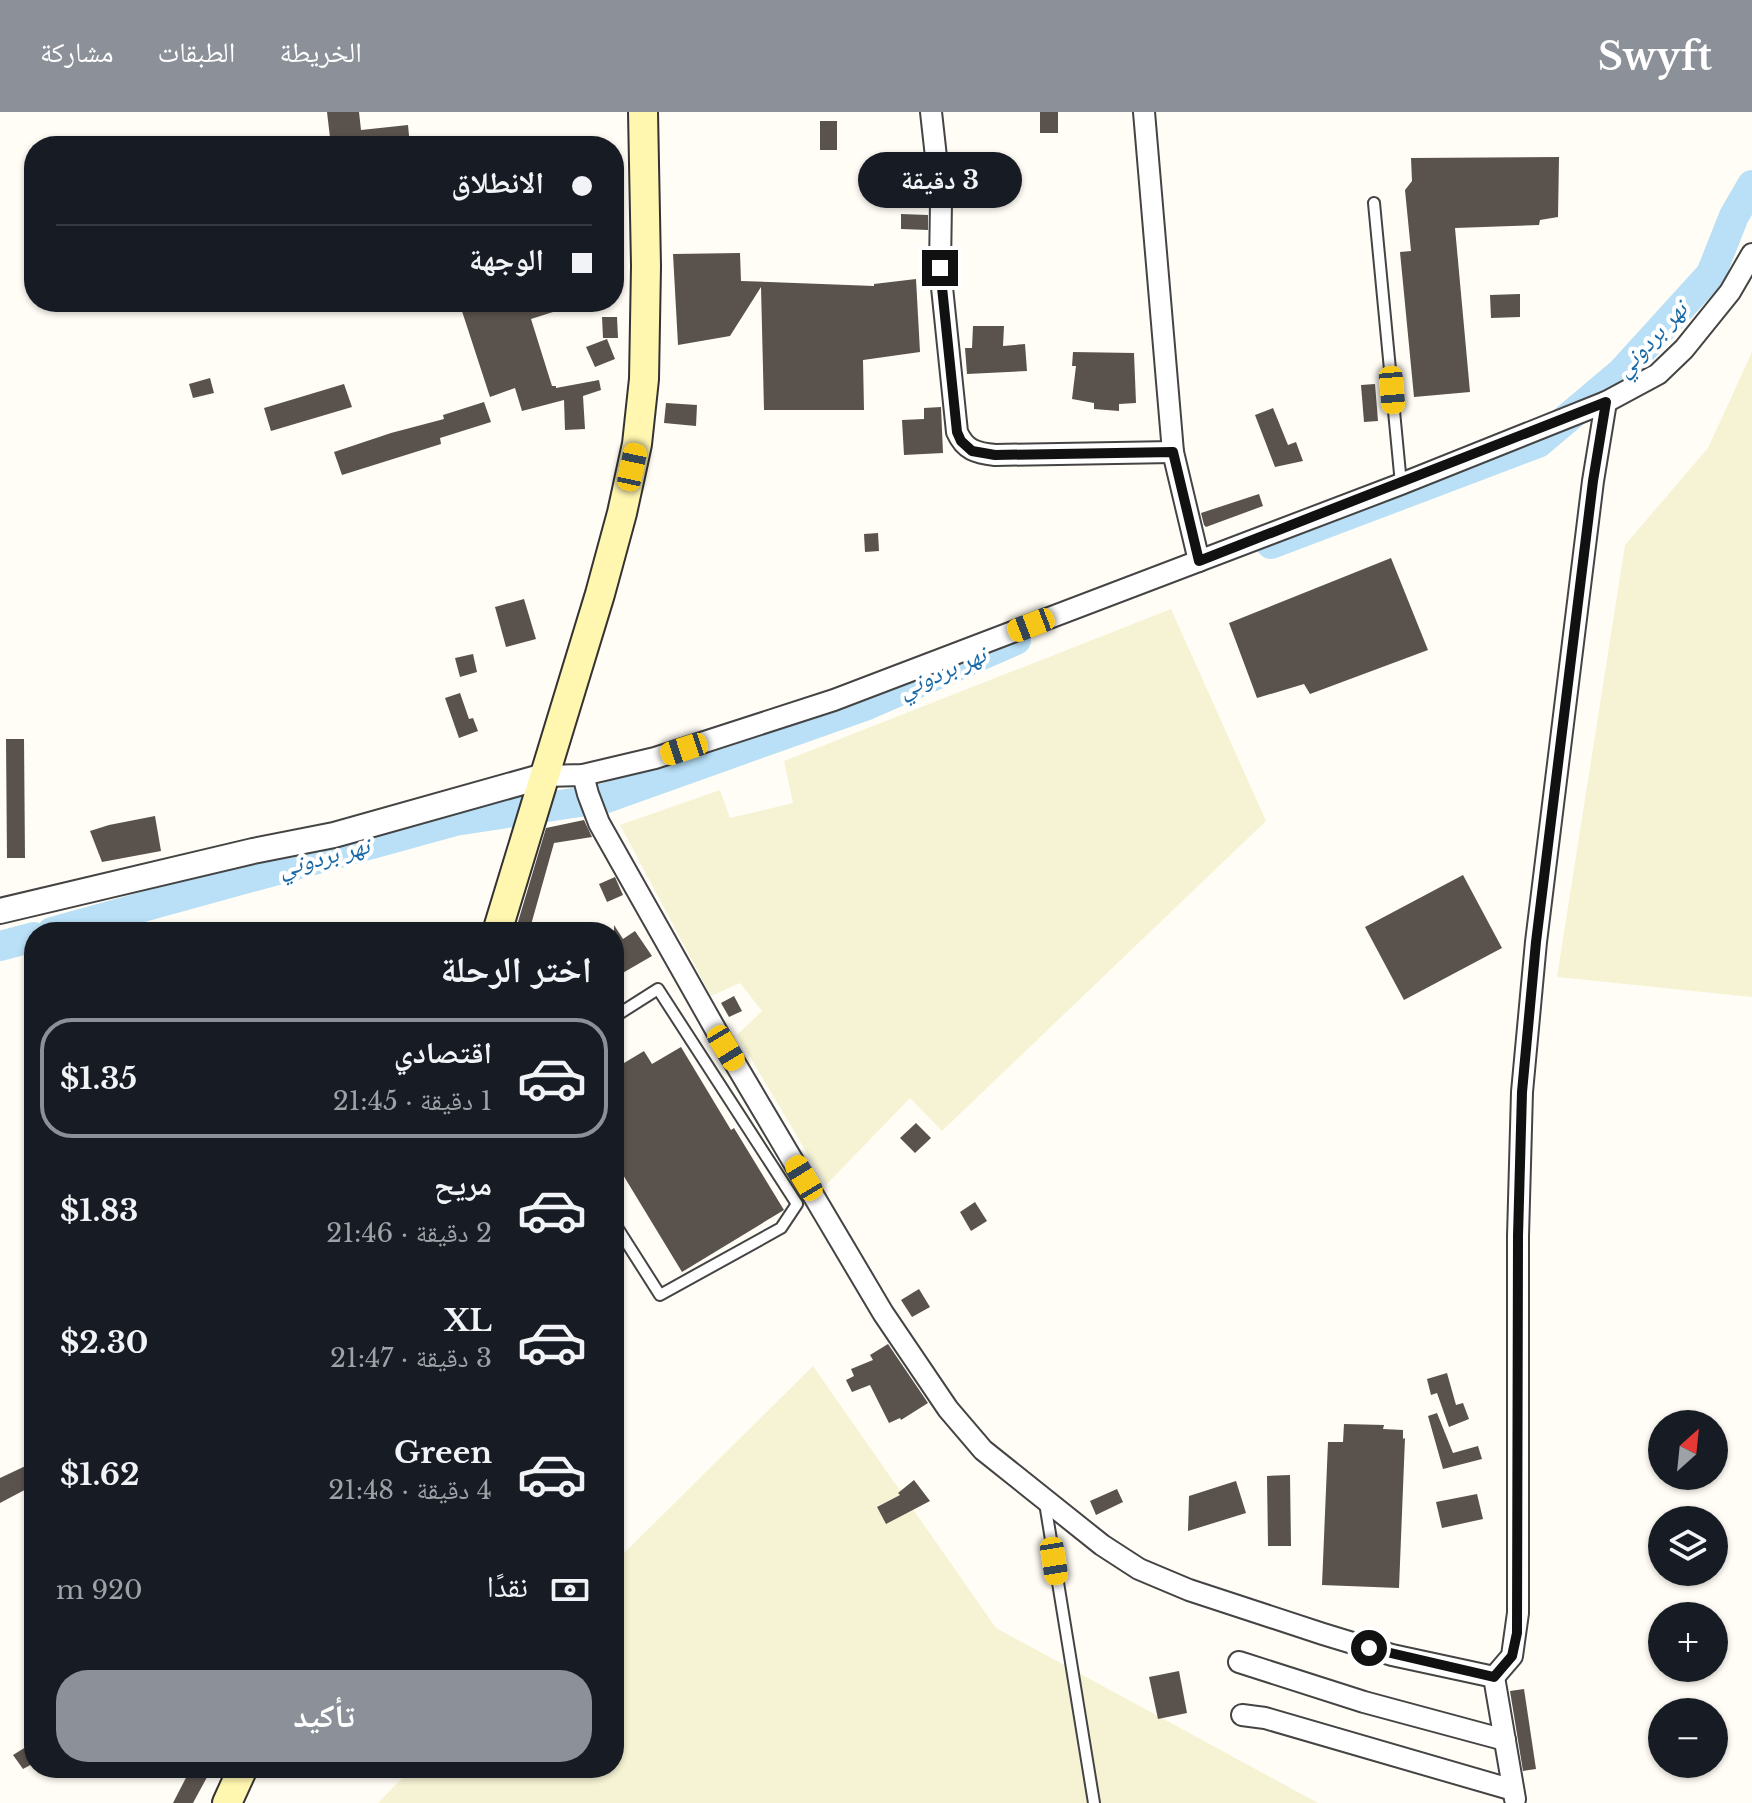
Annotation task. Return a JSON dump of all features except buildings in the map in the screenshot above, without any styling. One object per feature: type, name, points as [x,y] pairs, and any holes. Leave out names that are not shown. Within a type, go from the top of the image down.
[{"type":"main road","points":[[500,922],[604,580],[637,444],[645,336],[643,112]]},
{"type":"main road","points":[[227,1803],[238,1778]]},
{"type":"street","points":[[931,112],[941,202],[940,268],[957,432],[961,441],[972,451],[995,455],[1173,452]]},
{"type":"street","points":[[1144,112],[1173,452],[1199,561]]},
{"type":"street","points":[[0,911],[541,785],[585,785],[655,758],[834,700],[1401,484],[1606,402],[1658,374],[1684,349],[1730,292],[1752,254]]},
{"type":"street","points":[[1494,1677],[1512,1656],[1518,1613],[1518,1236],[1522,1092],[1536,942],[1591,496],[1606,402]]},
{"type":"street","points":[[585,785],[599,823],[726,1048],[883,1313],[963,1430],[983,1450],[1044,1501],[1139,1569],[1189,1590],[1392,1655],[1494,1677]]},
{"type":"street","points":[[1239,1662],[1364,1702],[1505,1740]]},
{"type":"street","points":[[1242,1715],[1265,1718],[1514,1797],[1494,1677]]},
{"type":"lane","points":[[1374,203],[1401,484]]},
{"type":"lane","points":[[624,1011],[658,989],[797,1204],[781,1228],[660,1295],[624,1238]]},
{"type":"lane","points":[[1044,1501],[1094,1803]]},
{"type":"shaded area","points":[[1752,352],[1752,997],[1557,977],[1625,545],[1708,448]]},
{"type":"shaded area","points":[[1171,609],[1266,821],[942,1131],[910,1098],[826,1185],[737,1035],[762,1011],[740,983],[711,996],[620,825],[720,790],[730,818],[793,803],[784,761]]},
{"type":"shaded area","points":[[813,1366],[996,1628],[1318,1803],[378,1803],[402,1778],[624,1778],[624,1553]]},
{"type":"waterway","name":"نهر بردوني","points":[[1271,544],[1538,443],[1621,373],[1711,274],[1734,216],[1752,185]]},
{"type":"waterway","name":"نهر بردوني","points":[[88,922],[455,821],[606,798],[867,705],[1016,640]]},
{"type":"waterway","name":"نهر بردوني","points":[[0,946],[24,940]]},
{"type":"route","points":[[940,268],[957,432],[967,448],[995,455],[1035,456],[1173,452],[1199,561],[1606,402],[1593,481],[1536,942],[1522,1092],[1518,1236],[1517,1633],[1512,1656],[1494,1677],[1369,1648]]}]
